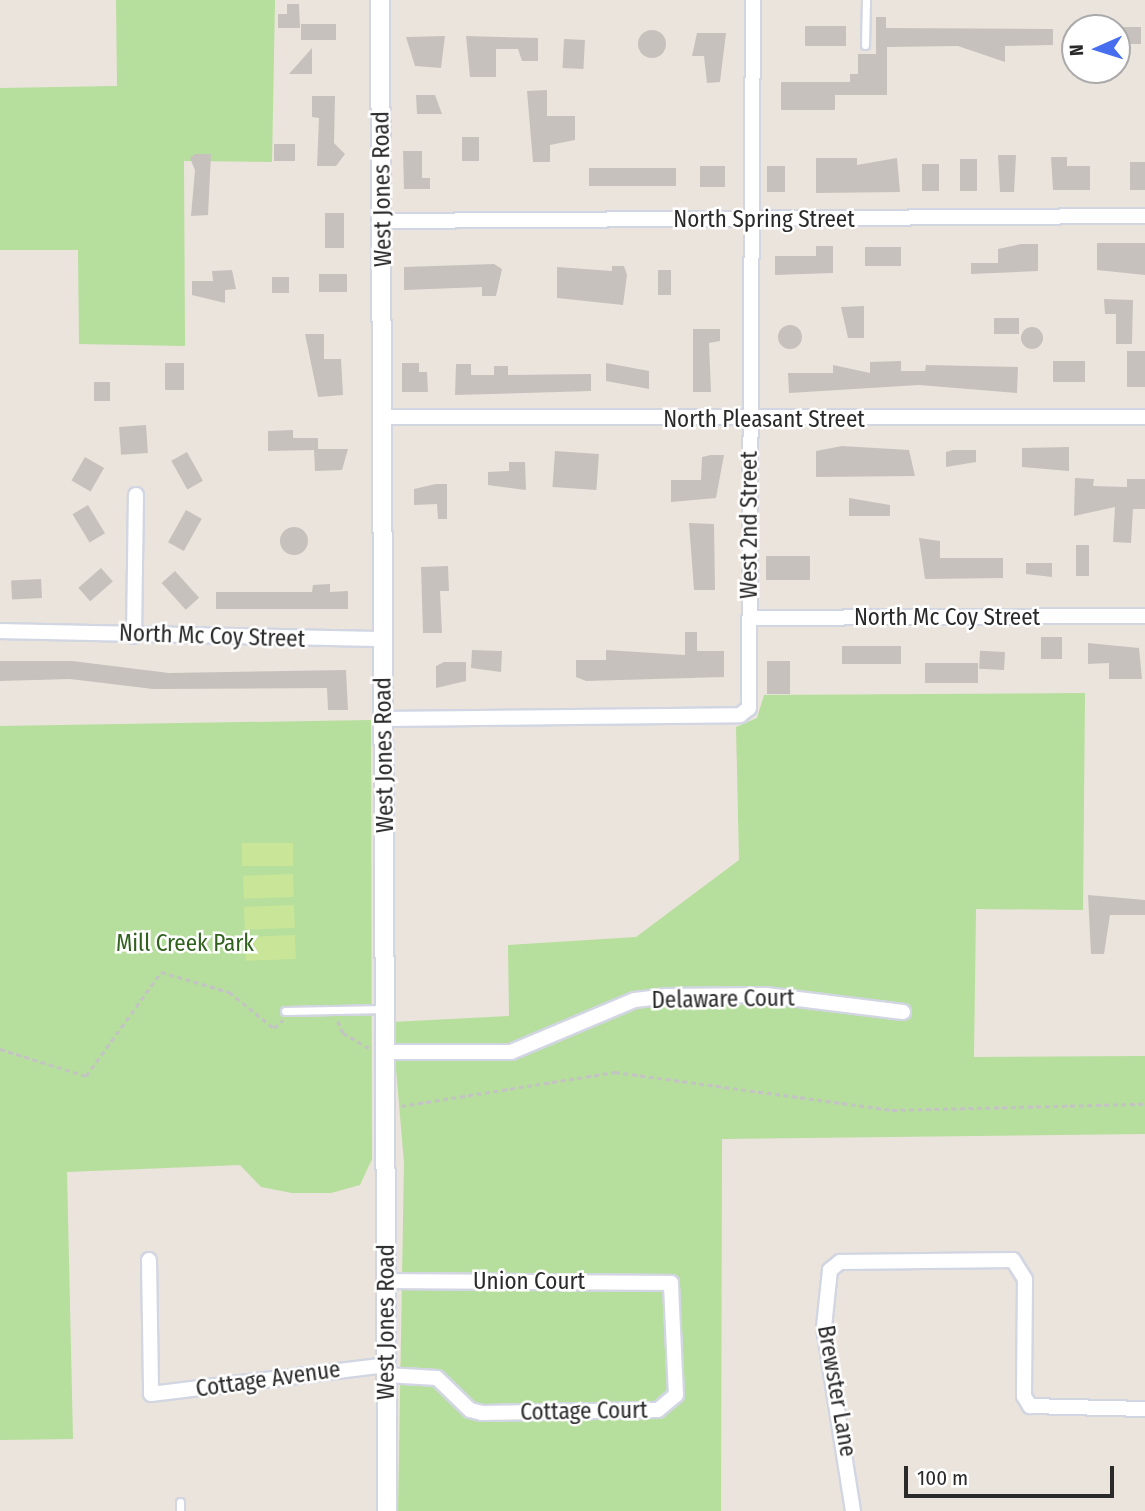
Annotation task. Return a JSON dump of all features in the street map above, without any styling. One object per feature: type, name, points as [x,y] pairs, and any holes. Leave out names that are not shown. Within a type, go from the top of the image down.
[{"type":"street","name":"West Jones Road","points":[[380,0],[386,1009],[378,1053],[386,1108],[387,1511]]},
{"type":"street","name":"West 2nd Street","points":[[383,719],[744,712],[750,618],[749,219],[753,0]]},
{"type":"street","name":"North Spring Street","points":[[382,221],[1145,216]]},
{"type":"street","name":"North Pleasant Street","points":[[383,417],[749,420],[1145,417]]},
{"type":"street","points":[[134,636],[136,495]]},
{"type":"street","name":"North Mc Coy Street","points":[[750,618],[1145,616]]},
{"type":"street","name":"North Mc Coy Street","points":[[0,631],[134,636],[382,639]]},
{"type":"street","name":"Delaware Court","points":[[378,1053],[512,1052],[635,1000],[666,996],[766,995],[903,1012]]},
{"type":"street","name":"Brewster Lane","points":[[853,1511],[824,1327],[830,1270],[852,1259],[1013,1260],[1025,1279],[1024,1396],[1030,1406],[1145,1409]]},
{"type":"street","name":"Cottage Avenue","points":[[149,1260],[151,1394],[386,1370]]},
{"type":"street","name":"Union Court","points":[[386,1281],[671,1283]]},
{"type":"street","name":"Cottage Court","points":[[386,1370],[437,1378],[470,1410],[482,1413],[658,1410],[676,1395],[671,1283]]},
{"type":"lane","points":[[865,44],[866,0]]},
{"type":"lane","points":[[285,1011],[386,1009]]},
{"type":"lane","points":[[180,1502],[180,1511]]},
{"type":"path","points":[[0,1049],[86,1076],[161,972],[229,992],[274,1028],[285,1011]]},
{"type":"path","points":[[338,1010],[338,1028],[363,1039],[378,1053]]},
{"type":"path","points":[[386,1108],[615,1072],[892,1110],[1145,1104]]},
{"type":"green space","points":[[116,0],[275,0],[272,162],[184,161],[185,346],[79,344],[78,250],[0,250],[0,88],[117,86]]},
{"type":"green space","points":[[1085,693],[1083,910],[976,909],[974,1057],[1145,1056],[1145,1134],[722,1139],[721,1511],[398,1511],[404,1163],[392,1022],[509,1016],[508,945],[636,937],[739,860],[736,727],[757,718],[764,695]]},
{"type":"green space","name":"Mill Creek Park","points":[[371,720],[372,1159],[360,1185],[331,1193],[292,1193],[261,1187],[240,1165],[67,1172],[73,1439],[0,1440],[0,726]]},
{"type":"green space","points":[[242,843],[293,843],[293,866],[242,866]]},
{"type":"green space","points":[[293,874],[294,897],[244,899],[243,876]]},
{"type":"green space","points":[[294,905],[295,928],[245,930],[244,907]]},
{"type":"green space","points":[[295,935],[296,959],[246,961],[245,937]]},
{"type":"building","points":[[287,4],[299,4],[300,28],[278,28],[278,14],[287,14]]},
{"type":"building","points":[[876,17],[886,17],[886,28],[1053,29],[1053,45],[1005,46],[1005,62],[958,46],[887,47],[887,95],[835,95],[835,110],[781,110],[781,82],[850,82],[850,74],[858,74],[858,54],[876,54]]},
{"type":"building","points":[[301,24],[336,24],[336,40],[301,40]]},
{"type":"building","points":[[805,26],[846,26],[846,46],[805,46]]},
{"type":"building","points":[[1131,27],[1141,27],[1141,44],[1131,44]]},
{"type":"building","points":[[652,30],[662,34],[666,44],[662,54],[652,58],[642,54],[638,44],[642,34]]},
{"type":"building","points":[[697,33],[726,33],[720,82],[707,83],[704,56],[692,56]]},
{"type":"building","points":[[445,36],[441,68],[415,66],[406,37]]},
{"type":"building","points":[[466,36],[538,38],[538,61],[522,61],[518,49],[496,49],[496,77],[470,77]]},
{"type":"building","points":[[564,39],[585,40],[583,69],[562,68]]},
{"type":"building","points":[[312,48],[312,74],[289,74]]},
{"type":"building","points":[[547,90],[547,116],[575,116],[575,140],[550,145],[550,162],[533,162],[527,91]]},
{"type":"building","points":[[416,95],[435,95],[442,114],[417,114]]},
{"type":"building","points":[[312,96],[335,96],[334,143],[345,154],[336,166],[317,166],[319,118],[312,117]]},
{"type":"building","points":[[462,137],[479,137],[479,161],[462,161]]},
{"type":"building","points":[[274,144],[295,144],[295,161],[274,161]]},
{"type":"building","points":[[403,151],[422,151],[422,178],[430,178],[430,189],[404,189]]},
{"type":"building","points":[[195,154],[211,154],[208,215],[191,216],[195,170],[190,158]]},
{"type":"building","points":[[998,155],[1016,155],[1014,192],[1000,192]]},
{"type":"building","points":[[1051,157],[1067,157],[1067,166],[1090,166],[1090,190],[1053,190]]},
{"type":"building","points":[[816,158],[857,158],[857,165],[897,158],[900,192],[816,193]]},
{"type":"building","points":[[960,159],[977,159],[977,191],[960,191]]},
{"type":"building","points":[[1130,162],[1145,162],[1145,190],[1130,190]]},
{"type":"building","points":[[922,164],[939,164],[939,191],[922,191]]},
{"type":"building","points":[[700,166],[725,166],[725,187],[700,187]]},
{"type":"building","points":[[767,166],[785,166],[785,192],[767,192]]},
{"type":"building","points":[[589,168],[676,168],[676,186],[589,186]]},
{"type":"building","points":[[325,213],[344,213],[344,248],[325,248]]},
{"type":"building","points":[[1097,243],[1145,243],[1145,275],[1097,270]]},
{"type":"building","points":[[1021,244],[1038,244],[1038,271],[971,274],[971,263],[998,263],[998,249]]},
{"type":"building","points":[[816,246],[833,246],[833,273],[775,275],[775,256],[816,256]]},
{"type":"building","points":[[865,247],[901,247],[901,266],[865,266]]},
{"type":"building","points":[[494,264],[502,269],[496,296],[482,296],[482,287],[404,290],[404,267]]},
{"type":"building","points":[[612,266],[624,266],[627,275],[623,305],[557,298],[557,267],[612,271]]},
{"type":"building","points":[[232,270],[236,289],[225,290],[225,303],[192,295],[192,281],[213,281],[212,271]]},
{"type":"building","points":[[658,270],[671,270],[671,295],[658,295]]},
{"type":"building","points":[[319,274],[347,274],[347,292],[319,292]]},
{"type":"building","points":[[272,277],[289,277],[289,293],[272,293]]},
{"type":"building","points":[[1104,299],[1133,300],[1132,344],[1116,344],[1116,314],[1105,314]]},
{"type":"building","points":[[864,306],[864,338],[848,338],[841,307]]},
{"type":"building","points":[[994,318],[1019,318],[1019,334],[994,334]]},
{"type":"building","points":[[790,325],[798,329],[802,337],[798,345],[790,349],[782,345],[778,337],[782,329]]},
{"type":"building","points":[[1032,327],[1040,330],[1043,338],[1040,346],[1032,349],[1024,346],[1021,338],[1024,330]]},
{"type":"building","points":[[693,329],[720,329],[720,341],[709,343],[711,392],[693,392]]},
{"type":"building","points":[[305,334],[324,334],[324,359],[341,359],[343,395],[318,397]]},
{"type":"building","points":[[1127,351],[1145,351],[1145,387],[1127,387]]},
{"type":"building","points":[[901,361],[901,371],[925,371],[926,365],[1018,367],[1017,393],[919,385],[789,393],[788,373],[833,373],[833,365],[870,373],[870,362]]},
{"type":"building","points":[[1053,361],[1085,361],[1085,382],[1053,382]]},
{"type":"building","points":[[165,363],[184,363],[184,390],[165,390]]},
{"type":"building","points":[[402,363],[419,363],[419,372],[427,372],[428,392],[402,392]]},
{"type":"building","points":[[606,363],[649,371],[649,389],[606,381]]},
{"type":"building","points":[[456,364],[471,364],[471,375],[494,375],[494,366],[508,366],[508,375],[591,374],[591,391],[455,395]]},
{"type":"building","points":[[94,382],[110,382],[110,401],[94,401]]},
{"type":"building","points":[[146,425],[148,453],[121,455],[119,427]]},
{"type":"building","points":[[293,430],[293,438],[318,438],[318,449],[348,449],[342,470],[315,471],[314,450],[268,451],[268,431]]},
{"type":"building","points":[[842,446],[909,450],[915,476],[816,477],[816,451]]},
{"type":"building","points":[[1069,447],[1069,471],[1022,467],[1022,448]]},
{"type":"building","points":[[976,450],[976,462],[946,467],[946,452]]},
{"type":"building","points":[[555,451],[599,454],[596,490],[552,487]]},
{"type":"building","points":[[187,452],[203,481],[187,490],[171,461]]},
{"type":"building","points":[[724,455],[716,498],[671,502],[671,480],[701,480],[702,457]]},
{"type":"building","points":[[85,457],[104,468],[91,491],[72,480]]},
{"type":"building","points":[[509,462],[525,462],[526,490],[488,485],[488,472],[509,471]]},
{"type":"building","points":[[1075,478],[1094,479],[1093,486],[1127,487],[1127,479],[1145,479],[1145,509],[1133,509],[1131,543],[1113,542],[1115,507],[1074,516]]},
{"type":"building","points":[[447,484],[447,519],[438,519],[437,504],[414,505],[414,489]]},
{"type":"building","points":[[849,498],[890,505],[890,516],[849,516]]},
{"type":"building","points":[[88,505],[105,533],[90,543],[73,514]]},
{"type":"building","points":[[186,510],[202,519],[184,551],[168,542]]},
{"type":"building","points":[[689,523],[714,524],[715,590],[694,590]]},
{"type":"building","points":[[294,527],[304,531],[308,541],[304,551],[294,555],[284,551],[280,541],[284,531]]},
{"type":"building","points":[[919,538],[940,541],[940,558],[1003,558],[1003,578],[925,579]]},
{"type":"building","points":[[1076,545],[1089,545],[1089,576],[1076,576]]},
{"type":"building","points":[[766,556],[810,556],[810,580],[766,580]]},
{"type":"building","points":[[1026,563],[1052,563],[1052,577],[1026,574]]},
{"type":"building","points":[[448,566],[449,591],[440,591],[442,633],[423,633],[421,567]]},
{"type":"building","points":[[101,568],[113,582],[90,601],[78,588]]},
{"type":"building","points":[[175,571],[199,598],[186,610],[162,583]]},
{"type":"building","points":[[41,579],[42,598],[12,600],[11,581]]},
{"type":"building","points":[[330,584],[330,592],[348,591],[348,609],[216,609],[216,592],[312,592],[313,585]]},
{"type":"building","points":[[685,632],[697,632],[697,651],[724,651],[724,677],[586,681],[576,677],[576,660],[606,660],[606,650],[685,655]]},
{"type":"building","points":[[1041,637],[1062,637],[1062,659],[1041,659]]},
{"type":"building","points":[[1088,643],[1139,648],[1142,679],[1109,679],[1109,663],[1088,664]]},
{"type":"building","points":[[842,646],[901,646],[901,664],[842,664]]},
{"type":"building","points":[[472,650],[502,651],[501,672],[471,668]]},
{"type":"building","points":[[980,651],[1005,652],[1004,670],[979,669]]},
{"type":"building","points":[[0,661],[72,661],[169,673],[346,670],[348,710],[328,710],[327,688],[153,689],[70,679],[0,681]]},
{"type":"building","points":[[767,661],[790,661],[790,694],[767,694]]},
{"type":"building","points":[[444,662],[466,662],[466,681],[436,688],[436,666]]},
{"type":"building","points":[[925,663],[978,663],[978,683],[925,683]]},
{"type":"building","points":[[1088,895],[1145,900],[1145,915],[1110,915],[1104,954],[1091,954]]}]
